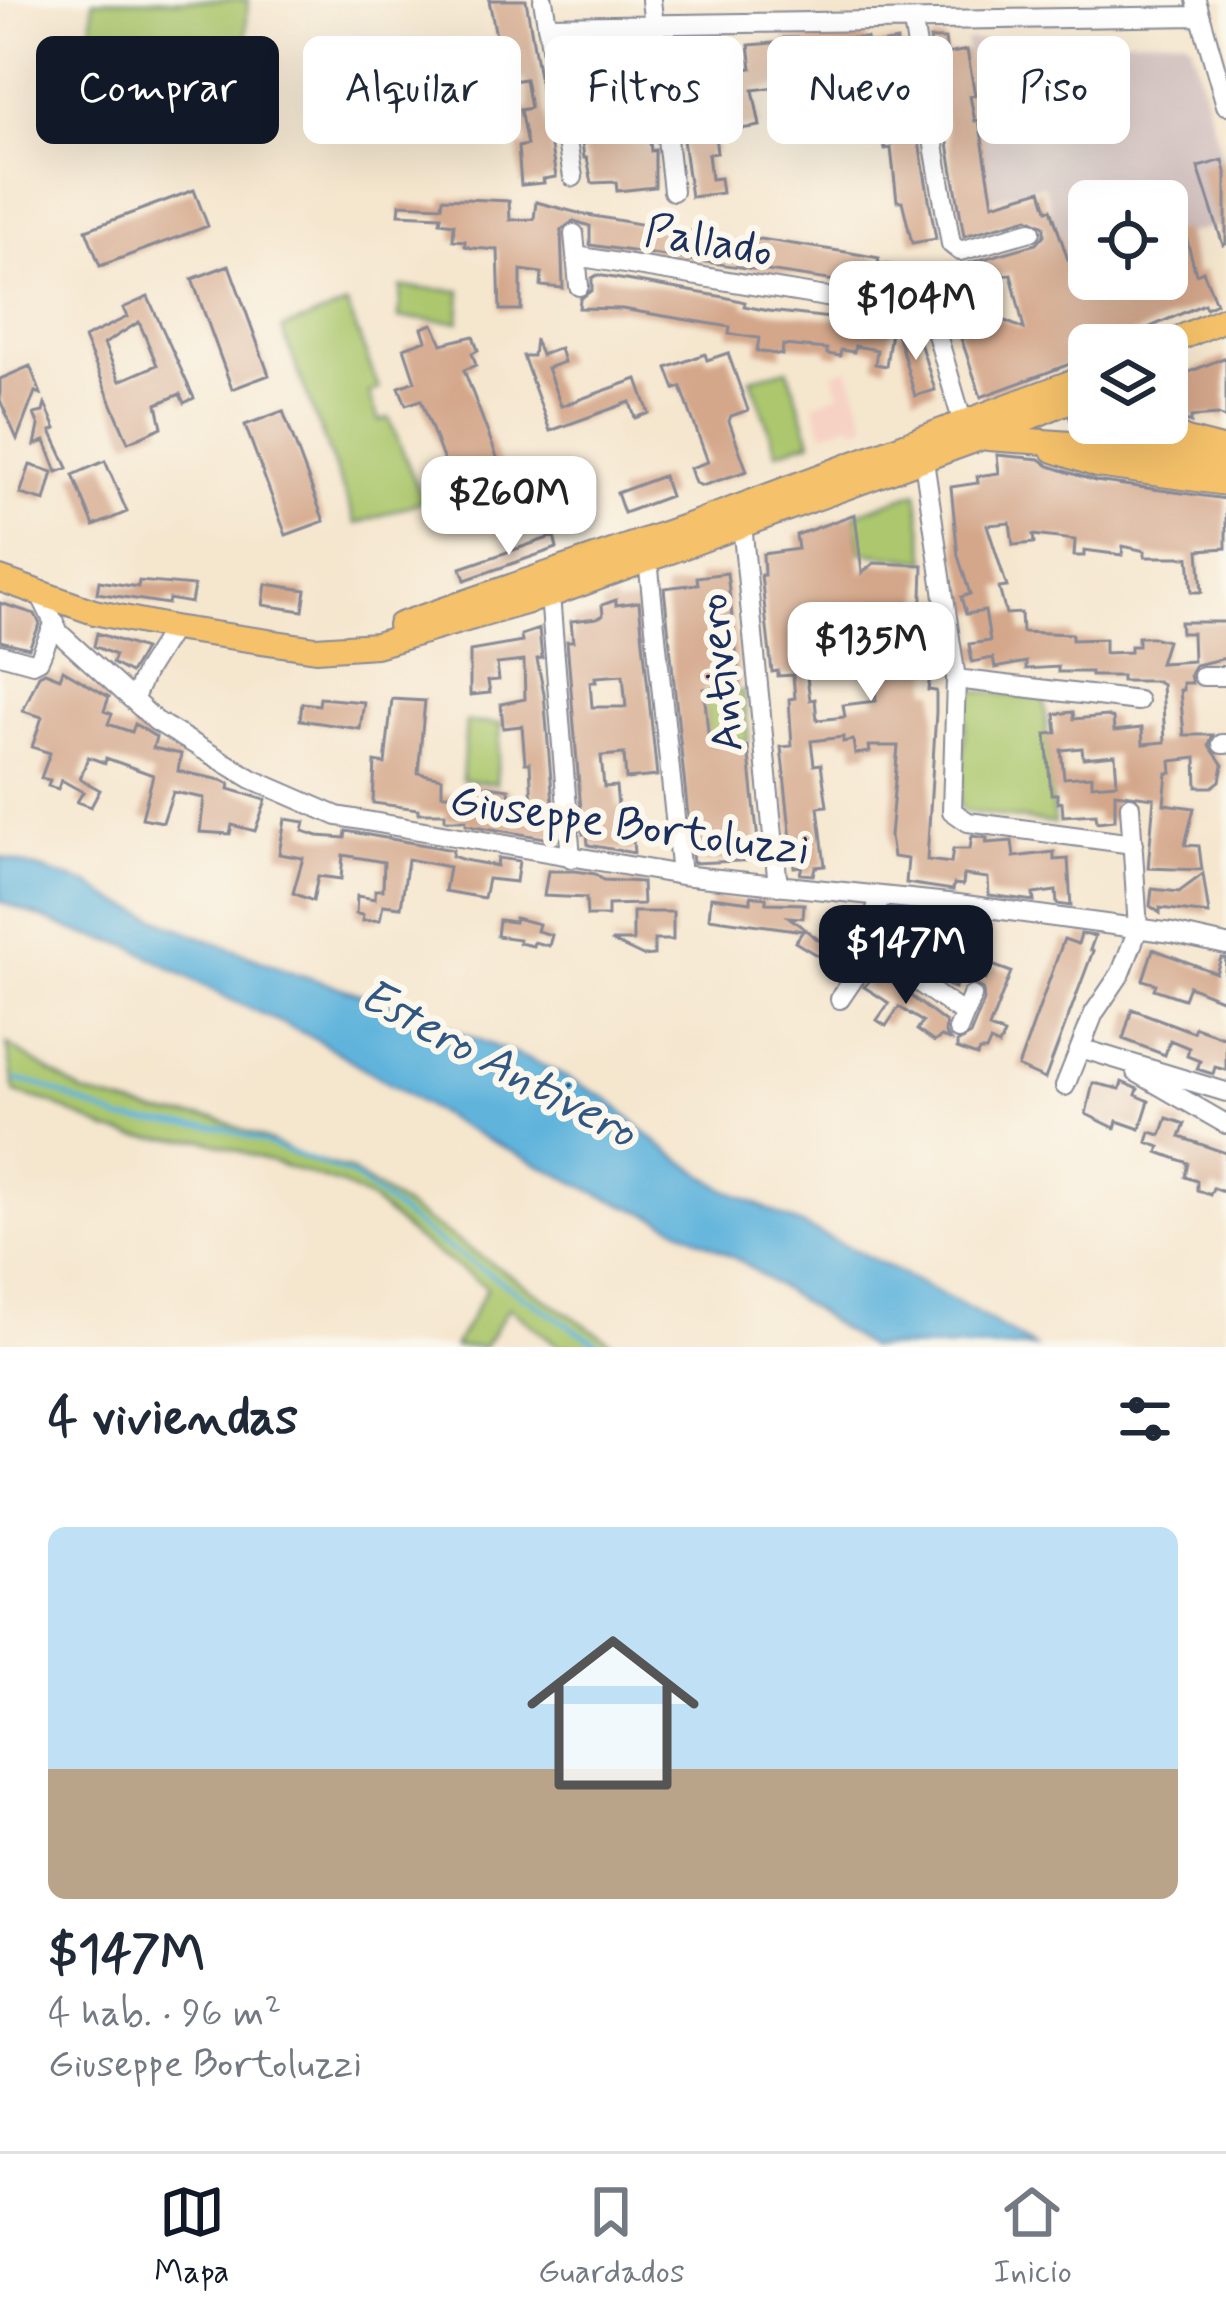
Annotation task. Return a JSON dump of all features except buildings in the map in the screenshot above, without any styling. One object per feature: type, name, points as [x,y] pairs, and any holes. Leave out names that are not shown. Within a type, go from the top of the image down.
[{"type":"main road","points":[[1188,335],[1226,318]]},
{"type":"main road","points":[[1188,351],[1226,336]]},
{"type":"main road","points":[[0,579],[40,594],[62,613],[329,650],[376,646],[550,596],[741,515],[1068,393]]},
{"type":"main road","points":[[971,431],[1226,467]]},
{"type":"main road","points":[[1188,436],[1218,444]]},
{"type":"main road","points":[[1030,439],[1084,462],[1226,483]]},
{"type":"main road","points":[[298,645],[381,630],[635,558]]},
{"type":"street","points":[[543,0],[572,177]]},
{"type":"street","points":[[651,0],[673,191]]},
{"type":"street","points":[[792,0],[796,22]]},
{"type":"street","points":[[547,26],[913,23],[1198,8],[1226,105]]},
{"type":"street","points":[[913,23],[951,244],[960,250],[1030,231]]},
{"type":"street","points":[[574,234],[579,286]]},
{"type":"street","name":"Pallado","points":[[576,256],[922,313],[934,324],[971,431]]},
{"type":"street","points":[[922,449],[956,679],[951,805],[955,816],[1133,844]]},
{"type":"street","name":"Antivero","points":[[741,515],[778,886]]},
{"type":"street","points":[[635,558],[681,874]]},
{"type":"street","points":[[550,596],[571,858]]},
{"type":"street","points":[[0,654],[33,663],[39,660],[62,613]]},
{"type":"street","name":"Giuseppe Bortoluzzi","points":[[62,613],[75,645],[133,700],[188,742],[337,816],[681,874],[1138,929],[1226,945]]},
{"type":"street","points":[[133,700],[173,628]]},
{"type":"street","points":[[1203,676],[1226,676]]},
{"type":"street","points":[[956,679],[1138,701]]},
{"type":"street","points":[[1065,1086],[1094,1012],[1129,957],[1138,929],[1130,806]]},
{"type":"street","points":[[840,999],[868,947],[881,896]]},
{"type":"street","points":[[837,937],[855,938],[965,1013]]},
{"type":"street","points":[[1080,1048],[1118,1059],[1224,1092],[1220,1121],[1118,1059]]},
{"type":"shaded area","points":[[1183,38],[1191,43],[1226,172],[1226,224],[1188,234],[1188,180],[1068,180],[1068,300],[1188,300],[1188,242],[1204,304],[1157,324],[1068,324],[1068,365],[981,397],[947,297],[1023,328],[1019,313],[1067,259],[1044,185],[992,200],[983,144],[1130,144],[1130,39]]},
{"type":"shaded area","points":[[966,41],[977,41],[977,108]]},
{"type":"shaded area","points":[[848,368],[867,424],[857,428],[850,423],[823,433],[814,404],[840,393],[833,373]]},
{"type":"green space","points":[[93,0],[248,0],[246,36],[92,36]]},
{"type":"green space","points":[[401,287],[461,291],[459,322],[399,318]]},
{"type":"green space","points":[[347,305],[379,389],[369,393],[379,421],[389,418],[423,501],[356,524],[282,329]]},
{"type":"green space","points":[[788,369],[811,441],[777,452],[751,378]]},
{"type":"green space","points":[[917,492],[927,561],[860,552],[855,514]]},
{"type":"green space","points":[[968,690],[1044,699],[1054,824],[964,811],[959,805]]},
{"type":"green space","points":[[743,691],[749,740],[709,744],[704,695]]},
{"type":"green space","points":[[466,722],[501,724],[496,783],[462,780]]},
{"type":"green space","points":[[7,1044],[84,1093],[161,1114],[216,1118],[309,1159],[349,1170],[619,1347],[560,1347],[509,1307],[484,1347],[454,1347],[487,1288],[372,1201],[342,1185],[205,1140],[109,1131],[51,1103],[15,1093]]},
{"type":"water","name":"Estero Antivero","points":[[0,857],[89,884],[115,901],[203,938],[382,1001],[542,1065],[608,1099],[660,1145],[721,1187],[871,1258],[1034,1347],[868,1347],[742,1262],[458,1125],[314,1038],[130,946],[77,932],[0,901]]},
{"type":"waterway","points":[[17,1080],[43,1086],[121,1120],[225,1128],[353,1176],[433,1238],[603,1347]]}]
